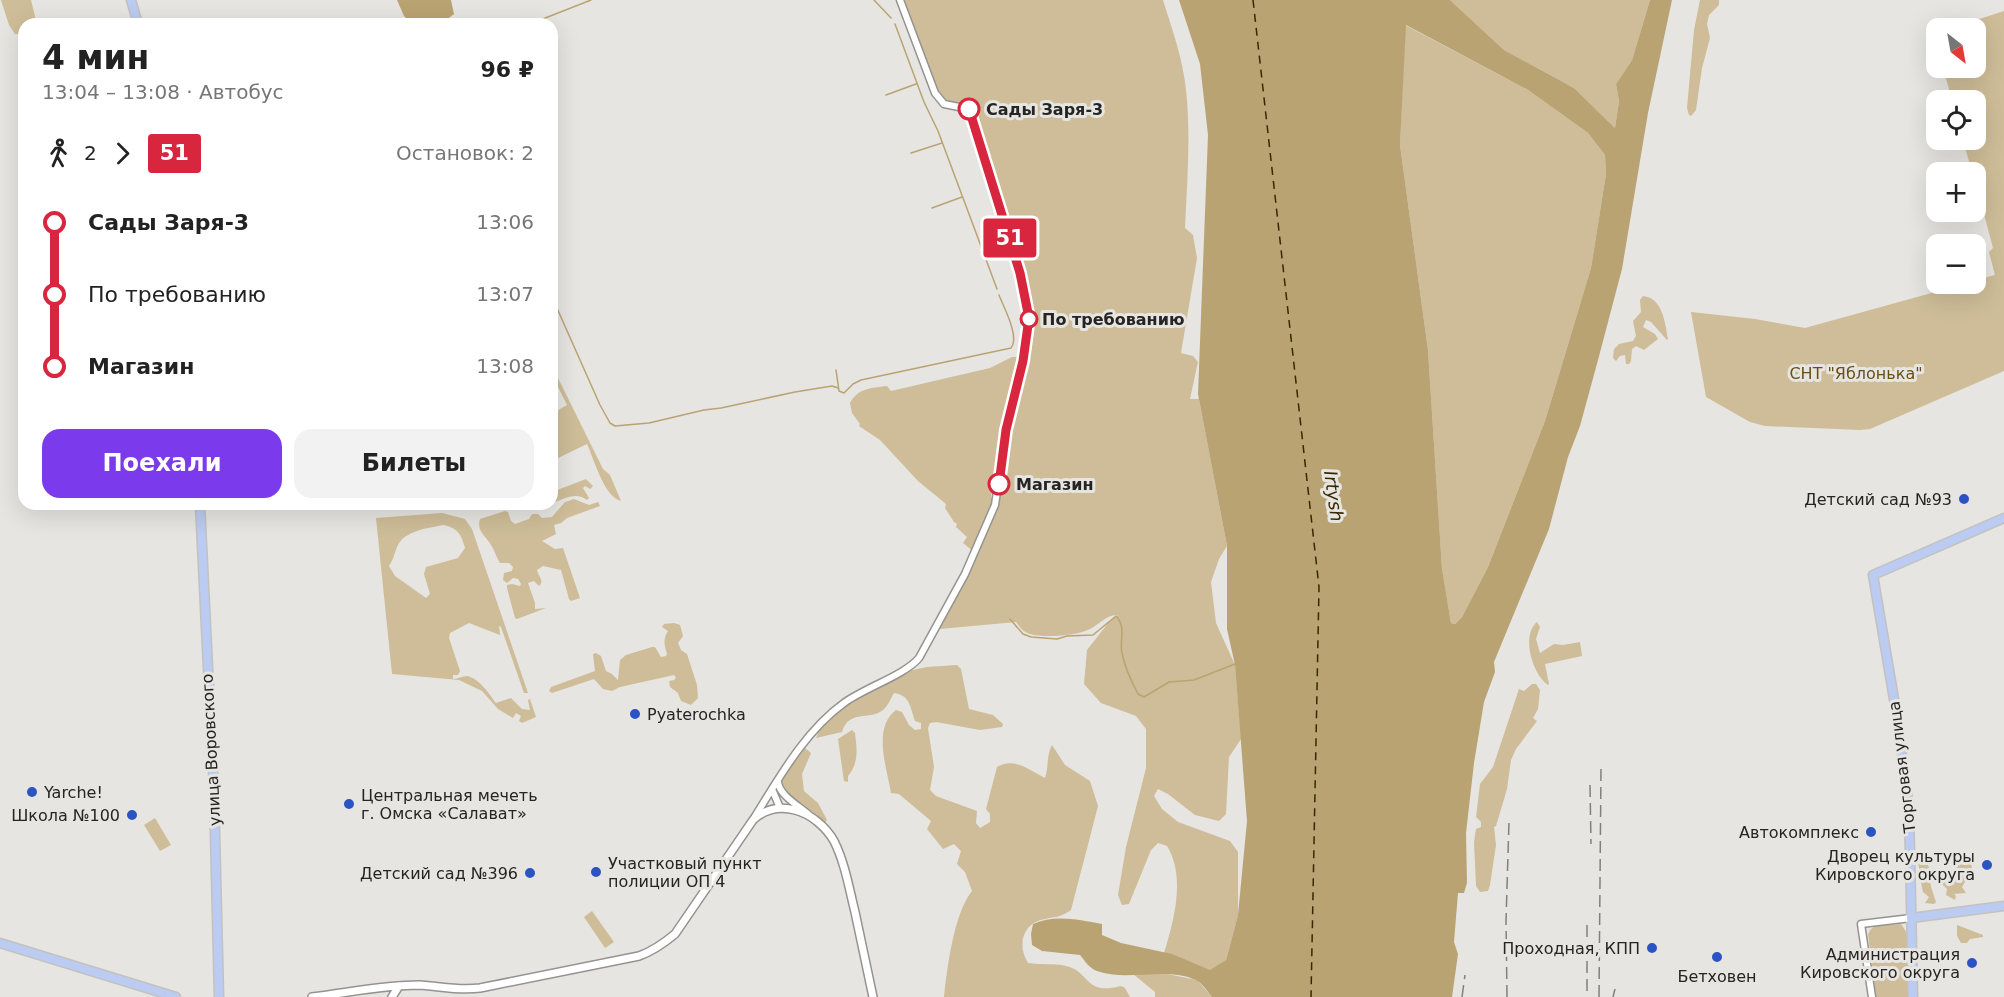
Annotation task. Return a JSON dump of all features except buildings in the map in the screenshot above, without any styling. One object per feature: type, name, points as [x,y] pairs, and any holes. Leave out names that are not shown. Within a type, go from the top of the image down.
[{"type":"main road","points":[[131,0],[136,18]]},
{"type":"main road","name":"улица Воровского","points":[[200,510],[214,801],[219,997]]},
{"type":"main road","name":"Торговая улица","points":[[1913,997],[1909,808],[1896,711],[1873,574],[2004,518]]},
{"type":"main road","points":[[312,997],[399,986],[425,986],[455,990],[480,988],[650,952],[663,945],[675,934],[753,820],[765,812],[780,808],[801,812],[812,817],[832,839],[843,862],[873,997]]},
{"type":"main road","points":[[1911,918],[2004,906]]},
{"type":"main road","points":[[0,943],[176,997]]},
{"type":"main road","points":[[392,997],[399,986]]},
{"type":"street","points":[[753,820],[779,778],[806,741],[841,705],[863,690],[912,665],[919,658],[965,574],[995,505],[1006,430],[1027,343],[1029,318],[1024,286],[969,109],[944,104],[935,93],[900,0]]},
{"type":"street","points":[[779,778],[777,786],[781,792],[812,817]]},
{"type":"street","points":[[772,789],[780,808]]},
{"type":"street","points":[[1872,997],[1861,924],[1911,918]]},
{"type":"green space","points":[[1,0],[31,0],[36,18],[18,18],[18,34],[15,34],[9,25]]},
{"type":"green space","points":[[903,0],[1163,0],[1177,44],[1186,90],[1188,124],[1185,228],[1193,235],[1197,258],[1181,353],[1193,356],[1198,362],[1190,399],[1199,399],[1227,546],[1219,559],[1211,582],[1216,623],[1235,665],[1241,739],[1229,757],[1226,814],[1219,821],[1195,815],[1158,789],[1154,796],[1162,809],[1178,822],[1230,841],[1238,852],[1238,915],[1226,960],[1210,971],[1164,953],[1174,913],[1177,885],[1173,858],[1167,846],[1158,843],[1151,850],[1129,904],[1122,905],[1118,895],[1126,847],[1146,768],[1146,729],[1136,716],[1101,703],[1084,684],[1087,650],[1109,622],[1118,615],[1107,618],[1084,631],[1060,636],[1030,634],[1016,622],[940,629],[999,500],[1008,433],[1023,377],[1033,325],[1024,276],[970,101],[951,104],[940,98]]},
{"type":"green space","points":[[1450,0],[1650,0],[1632,60],[1616,84],[1619,101],[1615,128],[1574,88],[1504,50]]},
{"type":"green space","points":[[1700,0],[1719,0],[1719,5],[1709,15],[1707,24],[1710,38],[1702,68],[1696,110],[1691,116],[1687,108],[1694,30]]},
{"type":"green space","name":"СНТ \"Яблонька\"","points":[[2004,11],[2004,371],[1870,429],[1860,430],[1765,426],[1750,422],[1706,397],[1691,312],[1755,319],[1805,328],[1928,294],[1986,294],[1986,277],[1995,275],[1989,252],[1993,248],[1986,222],[1986,162],[1969,162],[1966,150],[1986,150],[1986,90],[1949,90],[1946,78],[1986,78],[1986,18],[1983,18]]},
{"type":"green space","points":[[1405,25],[1528,90],[1588,133],[1605,155],[1606,174],[1591,268],[1545,421],[1488,567],[1462,617],[1455,624],[1451,623],[1442,570],[1428,350],[1400,145]]},
{"type":"green space","points":[[1643,296],[1655,301],[1659,306],[1668,339],[1646,320],[1643,327],[1655,334],[1658,339],[1644,350],[1636,346],[1632,349],[1629,364],[1626,364],[1625,355],[1620,356],[1616,361],[1613,358],[1614,349],[1619,344],[1633,341],[1636,336],[1633,321],[1641,312],[1640,300]]},
{"type":"green space","points":[[1012,357],[1019,357],[1019,362],[1001,433],[991,497],[993,500],[973,551],[963,543],[967,537],[956,527],[957,524],[945,508],[946,504],[918,481],[880,440],[859,426],[850,403],[857,394],[876,387],[887,386],[891,391],[990,368]]},
{"type":"green space","points":[[558,378],[603,469],[610,475],[621,501],[610,493],[605,485],[587,444],[558,458],[558,410],[567,405],[558,387]]},
{"type":"green space","points":[[586,479],[593,486],[590,489],[585,486],[583,488],[589,498],[587,500],[574,496],[558,501],[558,490]]},
{"type":"green space","points":[[574,499],[589,505],[598,502],[600,506],[554,525],[556,534],[542,541],[555,549],[563,548],[580,598],[571,601],[569,599],[561,570],[543,566],[537,570],[541,584],[539,586],[534,581],[528,583],[535,609],[546,608],[517,619],[507,585],[520,586],[521,584],[518,579],[513,578],[507,583],[503,580],[504,573],[512,571],[513,567],[509,563],[500,563],[480,530],[480,519],[505,511],[515,524],[529,519],[532,514],[538,514],[542,518],[552,517],[565,502]]},
{"type":"green space","points":[[442,513],[465,519],[472,529],[528,693],[524,693],[499,626],[500,635],[469,623],[450,633],[449,638],[460,671],[458,675],[453,675],[453,679],[471,677],[484,687],[496,703],[511,698],[522,709],[530,710],[528,700],[530,699],[536,717],[522,723],[519,721],[521,716],[516,713],[513,718],[498,709],[482,691],[459,680],[392,674],[376,518]],"holes":[[[443,525],[458,532],[465,548],[458,558],[426,567],[424,574],[430,594],[426,598],[395,576],[389,566],[399,543],[408,535]]]},
{"type":"green space","points":[[1537,622],[1540,627],[1536,639],[1540,653],[1554,644],[1580,642],[1582,656],[1545,664],[1548,685],[1537,672],[1530,654],[1530,636]]},
{"type":"green space","points":[[664,624],[680,625],[683,636],[678,643],[681,650],[687,654],[697,685],[698,698],[691,705],[681,701],[678,693],[670,687],[669,681],[676,678],[674,675],[620,687],[612,691],[603,689],[594,679],[552,693],[549,691],[551,687],[595,671],[593,654],[596,653],[601,656],[606,671],[618,680],[620,660],[626,655],[655,647],[661,657],[666,656],[665,639],[668,631],[662,627]]},
{"type":"green space","points":[[957,665],[961,669],[969,709],[993,715],[1003,724],[1002,727],[980,730],[936,722],[930,723],[928,728],[934,767],[930,790],[936,796],[977,811],[976,823],[980,828],[990,822],[990,814],[986,809],[997,767],[1004,764],[1016,764],[1028,768],[1045,778],[1052,745],[1065,765],[1090,781],[1098,806],[1071,910],[1061,916],[1037,921],[1031,925],[1022,942],[1023,949],[1028,963],[1066,966],[1074,969],[1100,988],[1121,986],[1125,988],[1130,997],[944,997],[949,957],[956,927],[960,913],[972,891],[965,872],[957,864],[961,851],[954,844],[943,849],[927,829],[931,821],[899,794],[891,793],[883,749],[885,727],[896,710],[902,712],[909,725],[915,730],[921,729],[921,723],[915,721],[906,699],[894,693],[888,704],[878,713],[849,720],[842,732],[816,738],[821,727],[842,707],[903,672],[927,667]]},
{"type":"green space","points":[[1532,684],[1536,684],[1540,690],[1538,709],[1533,718],[1537,721],[1516,749],[1511,760],[1507,789],[1494,827],[1496,845],[1490,885],[1488,891],[1480,892],[1476,886],[1474,842],[1476,829],[1481,827],[1481,822],[1476,817],[1480,784],[1493,767],[1519,689],[1524,691]]},
{"type":"green space","points":[[852,730],[855,733],[856,756],[848,782],[844,781],[838,739]]},
{"type":"green space","points":[[805,748],[811,753],[802,774],[804,791],[818,803],[827,820],[825,823],[783,791],[779,781],[801,750]]},
{"type":"green space","points":[[155,818],[171,845],[160,851],[144,825]]},
{"type":"green space","points":[[1922,859],[1929,869],[1930,884],[1936,902],[1934,904],[1925,903],[1929,897],[1923,892],[1920,878],[1924,874],[1920,872],[1918,863]]},
{"type":"green space","points":[[1965,860],[1969,860],[1972,867],[1962,887],[1966,893],[1954,894],[1955,900],[1946,895],[1947,889],[1940,882],[1936,872],[1943,868],[1949,876],[1955,877],[1954,863],[1959,862],[1959,866]]},
{"type":"green space","points":[[592,911],[614,942],[605,948],[584,917]]},
{"type":"green space","points":[[1901,924],[1907,933],[1908,997],[1876,997],[1868,934],[1875,926]]},
{"type":"green space","points":[[1957,925],[1983,935],[1983,937],[1961,943],[1957,936]]},
{"type":"green space","points":[[1133,974],[1167,974],[1197,980],[1212,997],[1155,997],[1155,992]]},
{"type":"water","points":[[397,0],[451,0],[454,14],[449,18],[406,18]]},
{"type":"water","name":"Irtysh","points":[[1179,0],[1450,0],[1504,50],[1574,88],[1615,128],[1619,101],[1616,84],[1632,60],[1650,0],[1672,0],[1648,113],[1622,269],[1598,360],[1580,426],[1568,457],[1549,529],[1494,662],[1495,672],[1484,702],[1466,833],[1467,883],[1464,893],[1458,893],[1454,942],[1458,954],[1452,997],[1212,997],[1198,981],[1184,976],[1109,974],[1092,968],[1080,955],[1042,951],[1032,945],[1033,924],[1050,919],[1076,920],[1102,924],[1102,935],[1121,943],[1172,954],[1210,970],[1226,960],[1238,915],[1247,821],[1235,665],[1227,629],[1227,546],[1198,394],[1208,135],[1200,64]],"holes":[[[1406,25],[1528,90],[1588,133],[1605,155],[1606,174],[1591,268],[1545,421],[1488,567],[1462,617],[1455,624],[1451,623],[1442,569],[1428,350],[1400,145]]]},
{"type":"waterway","points":[[545,18],[591,0]]},
{"type":"waterway","points":[[874,0],[891,18]]},
{"type":"waterway","points":[[895,24],[997,289]]},
{"type":"waterway","points":[[886,95],[916,84]]},
{"type":"waterway","points":[[911,153],[942,143]]},
{"type":"waterway","points":[[932,208],[962,197]]},
{"type":"waterway","points":[[836,370],[839,391],[844,393],[861,380],[1011,348],[1014,337],[999,295]]},
{"type":"waterway","points":[[558,310],[600,405],[610,423],[615,426],[649,423],[795,392],[832,386],[838,388]]},
{"type":"waterway","points":[[1010,619],[1023,634],[1031,637],[1057,639],[1067,636],[1093,635],[1116,616],[1121,625],[1123,659],[1138,694],[1144,697],[1169,682],[1194,680],[1235,664]]},
{"type":"ferry route","points":[[1253,0],[1319,587],[1311,997]]},
{"type":"railway","points":[[1599,997],[1601,767]]},
{"type":"railway","points":[[1590,785],[1591,844]]},
{"type":"railway","points":[[1507,997],[1506,921],[1509,821]]},
{"type":"railway","points":[[1587,925],[1587,997]]},
{"type":"railway","points":[[1462,997],[1465,975]]},
{"type":"railway","points":[[1613,997],[1615,989]]},
{"type":"bus line","name":"51","points":[[969,109],[1020,273],[1029,318],[1027,343],[1006,430],[999,484]]},
{"type":"place","name":"Сады Заря-3","points":[[969,109]]},
{"type":"place","name":"По требованию","points":[[1029,319]]},
{"type":"place","name":"Магазин","points":[[999,484]]},
{"type":"place","name":"Детский сад №93","points":[[1964,499]]},
{"type":"place","name":"Pyaterochka","points":[[635,714]]},
{"type":"place","name":"Yarche!","points":[[32,792]]},
{"type":"place","name":"Центральная мечеть г. Омска «Салават»","points":[[349,804]]},
{"type":"place","name":"Школа №100","points":[[132,815]]},
{"type":"place","name":"Автокомплекс","points":[[1871,832]]},
{"type":"place","name":"Дворец культуры Кировского округа","points":[[1987,865]]},
{"type":"place","name":"Участковый пункт полиции ОП 4","points":[[596,872]]},
{"type":"place","name":"Детский сад №396","points":[[530,873]]},
{"type":"place","name":"Проходная, КПП","points":[[1652,948]]},
{"type":"place","name":"Бетховен","points":[[1717,957]]},
{"type":"place","name":"Администрация Кировского округа","points":[[1972,963]]}]
